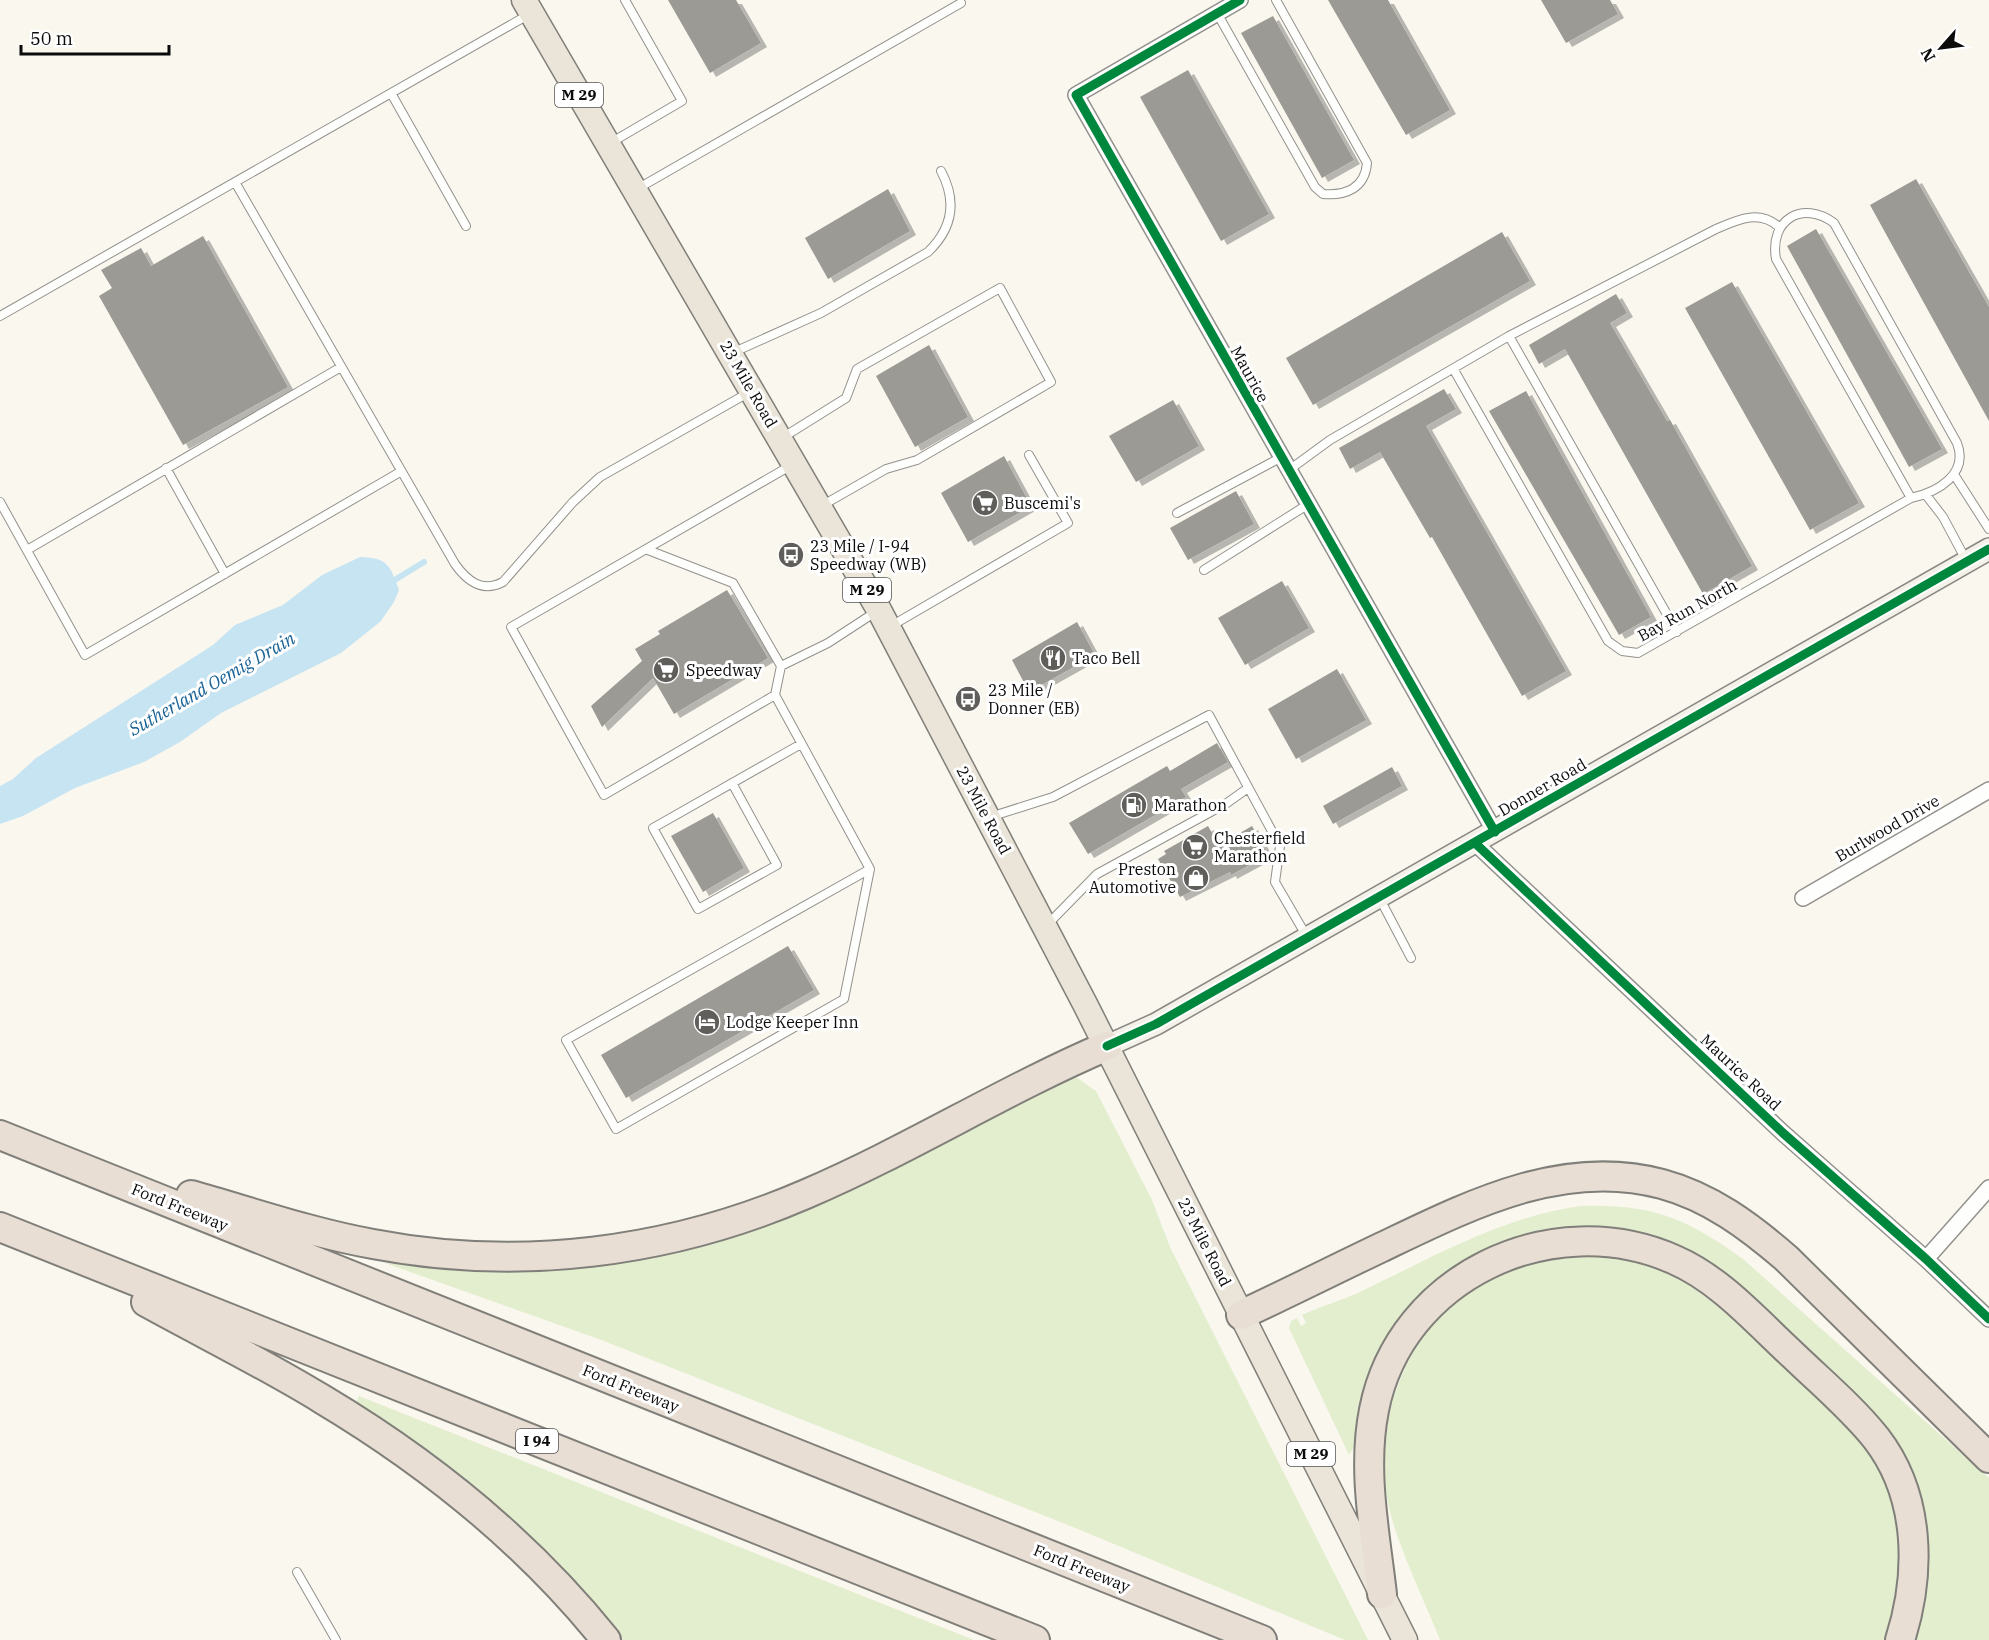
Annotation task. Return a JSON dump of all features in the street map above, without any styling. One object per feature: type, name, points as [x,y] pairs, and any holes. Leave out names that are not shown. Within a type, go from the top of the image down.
[{"type":"highway","points":[[42,1152],[315,1230],[374,1244],[478,1256],[570,1255],[665,1240],[720,1226],[766,1210],[851,1173],[1062,1065],[1107,1046]]},
{"type":"highway","name":"Ford Freeway","points":[[0,1135],[1262,1640]]},
{"type":"highway","points":[[1241,1315],[1491,1197],[1562,1179],[1634,1178],[1692,1195],[1755,1231],[1786,1258],[1989,1458]]},
{"type":"highway","name":"I 94","points":[[0,1227],[1035,1640]]},
{"type":"highway","points":[[1382,1594],[1369,1478],[1369,1441],[1374,1408],[1384,1374],[1398,1347],[1415,1321],[1459,1279],[1489,1262],[1520,1250],[1553,1242],[1583,1240],[1649,1250],[1677,1261],[1703,1277],[1732,1299],[1856,1414],[1878,1441],[1895,1469],[1913,1529],[1915,1559],[1912,1588],[1900,1640]]},
{"type":"highway","points":[[39,1243],[321,1398],[386,1440],[470,1502],[552,1580],[606,1640]]},
{"type":"main road","name":"23 Mile Road","points":[[529,4],[608,145],[781,439],[883,619],[1107,1046],[1402,1634]]},
{"type":"street","name":"Maurice","points":[[1240,0],[1076,95],[1494,832]]},
{"type":"street","name":"Donner Road","points":[[1107,1046],[1156,1024],[1989,549]]},
{"type":"street","name":"Burlwood Drive","points":[[1803,898],[1989,790]]},
{"type":"street","name":"Maurice Road","points":[[1475,843],[1783,1133],[1926,1259],[1989,1319]]},
{"type":"street","points":[[1926,1259],[1989,1188]]},
{"type":"lane","points":[[608,145],[682,101],[625,0]]},
{"type":"lane","points":[[1217,13],[1315,187],[1323,194],[1346,192],[1356,188],[1362,181],[1367,163],[1276,0]]},
{"type":"lane","points":[[635,190],[961,3]]},
{"type":"lane","points":[[0,316],[391,93],[529,4]]},
{"type":"lane","points":[[391,93],[466,226]]},
{"type":"lane","points":[[731,354],[821,313],[928,252],[940,241],[949,224],[952,205],[948,185],[941,171]]},
{"type":"lane","points":[[235,182],[400,471],[463,575],[471,583],[494,586],[503,582],[573,502],[600,477],[752,391]]},
{"type":"lane","points":[[1911,498],[1776,259],[1774,235],[1779,227],[1791,218],[1805,213],[1816,213],[1834,223],[1958,443],[1961,464],[1954,476],[1989,529]]},
{"type":"lane","points":[[1178,513],[1330,440],[1509,336],[1716,229],[1743,218],[1762,218],[1779,227]]},
{"type":"lane","points":[[781,439],[846,398],[857,369],[1000,288],[1051,382],[917,460],[886,469],[819,507]]},
{"type":"lane","points":[[1509,336],[1677,632]]},
{"type":"lane","points":[[27,550],[341,367]]},
{"type":"lane","name":"Bay Run North","points":[[1454,370],[1608,641],[1622,651],[1638,653],[1911,498],[1926,495],[1954,476]]},
{"type":"lane","points":[[781,666],[883,619],[1068,523],[1029,455]]},
{"type":"lane","points":[[775,695],[604,795],[511,627],[648,550],[794,463]]},
{"type":"lane","points":[[166,468],[225,574]]},
{"type":"lane","points":[[0,502],[85,655],[400,471]]},
{"type":"lane","points":[[1926,495],[1943,517],[1967,561]]},
{"type":"lane","points":[[1204,570],[1307,505]]},
{"type":"lane","points":[[648,550],[733,583],[781,666],[775,695],[870,869],[844,999],[616,1129],[566,1040],[870,869]]},
{"type":"lane","points":[[988,818],[1053,797],[1209,715],[1280,846],[1275,882],[1308,938]]},
{"type":"lane","points":[[732,783],[777,865],[698,909],[653,828],[732,783],[801,744]]},
{"type":"lane","points":[[1046,927],[1097,874],[1227,803],[1248,788]]},
{"type":"lane","points":[[1379,897],[1412,958]]},
{"type":"lane","points":[[297,1572],[336,1640]]},
{"type":"green space","points":[[1064,1077],[1076,1077],[1096,1091],[1152,1200],[1170,1247],[1368,1640],[1345,1640],[1073,1527],[604,1341],[385,1263],[474,1269],[564,1268],[610,1264],[698,1248],[763,1227],[828,1200]]},
{"type":"green space","points":[[1581,1206],[1629,1208],[1668,1216],[1723,1245],[1743,1259],[1989,1478],[1989,1640],[1909,1640],[1913,1487],[1661,1244],[1469,1262],[1349,1455],[1289,1328],[1291,1321],[1297,1318],[1301,1326],[1306,1323],[1302,1315],[1358,1293],[1466,1240],[1522,1219]]},
{"type":"green space","points":[[1584,1255],[1616,1258],[1647,1265],[1667,1273],[1699,1292],[1728,1315],[1826,1404],[1865,1445],[1888,1487],[1900,1537],[1897,1589],[1884,1640],[1440,1640],[1401,1547],[1389,1509],[1384,1458],[1395,1393],[1408,1363],[1425,1335],[1446,1311],[1471,1290],[1526,1263]]},
{"type":"green space","points":[[359,1396],[974,1640],[623,1640],[563,1574],[498,1511],[429,1454],[356,1403]]},
{"type":"water","points":[[360,557],[377,559],[387,564],[399,590],[394,602],[380,622],[341,653],[221,713],[180,742],[144,762],[75,788],[23,816],[0,824],[0,786],[13,779],[36,758],[213,645],[235,625],[283,605],[322,575]]},
{"type":"building","points":[[668,0],[736,0],[761,43],[710,73]]},
{"type":"building","points":[[1328,0],[1388,0],[1450,110],[1406,135]]},
{"type":"building","points":[[1541,0],[1610,0],[1618,14],[1566,43]]},
{"type":"building","points":[[1273,16],[1354,160],[1322,178],[1241,33]]},
{"type":"building","points":[[1188,70],[1269,214],[1221,241],[1140,97]]},
{"type":"building","points":[[1916,179],[1989,307],[1989,421],[1870,205]]},
{"type":"building","points":[[888,189],[910,231],[828,279],[805,238]]},
{"type":"building","points":[[1816,229],[1942,449],[1909,467],[1787,246]]},
{"type":"building","points":[[1502,232],[1530,281],[1313,405],[1286,358]]},
{"type":"building","points":[[203,236],[288,387],[183,445],[99,296],[112,288],[101,270],[141,248],[151,266]]},
{"type":"building","points":[[1732,282],[1859,503],[1810,530],[1685,308]]},
{"type":"building","points":[[1616,294],[1627,313],[1610,323],[1667,421],[1670,420],[1752,566],[1703,594],[1565,349],[1539,364],[1529,345]]},
{"type":"building","points":[[929,345],[968,417],[915,447],[876,376]]},
{"type":"building","points":[[1444,389],[1456,409],[1426,426],[1566,671],[1522,696],[1432,537],[1430,538],[1380,452],[1350,469],[1339,448]]},
{"type":"building","points":[[1526,391],[1651,617],[1619,635],[1489,411]]},
{"type":"building","points":[[1173,400],[1199,446],[1136,482],[1109,436]]},
{"type":"building","points":[[1004,456],[1031,506],[968,542],[941,493]]},
{"type":"building","points":[[1236,491],[1254,524],[1188,560],[1170,528]]},
{"type":"building","points":[[1282,581],[1309,628],[1245,665],[1218,618]]},
{"type":"building","points":[[727,590],[768,658],[674,714],[653,678],[602,727],[591,706],[642,661],[635,649],[660,634],[658,631]]},
{"type":"building","name":"Taco Bell","points":[[1077,622],[1095,655],[1029,692],[1012,660]]},
{"type":"building","points":[[1337,669],[1366,720],[1296,759],[1268,709]]},
{"type":"building","points":[[1217,743],[1228,762],[1181,789],[1186,797],[1088,854],[1069,823],[1167,766],[1170,771]]},
{"type":"building","points":[[1392,767],[1402,786],[1333,824],[1323,806]]},
{"type":"building","points":[[713,813],[744,868],[703,892],[671,836]]},
{"type":"building","points":[[1208,826],[1219,845],[1252,826],[1268,855],[1231,875],[1230,872],[1180,897],[1158,859],[1166,854],[1164,851]]},
{"type":"building","name":"Lodge Keeper Inn","points":[[788,946],[814,990],[626,1098],[601,1055]]},
{"type":"waterway","name":"Sutherland Oemig Drain","points":[[388,584],[424,562]]},
{"type":"cycle path","points":[[1240,0],[1076,95],[1495,832]]},
{"type":"cycle path","points":[[1107,1046],[1156,1024],[1989,549]]},
{"type":"cycle path","points":[[1475,843],[1783,1133],[1926,1259],[1989,1319]]},
{"type":"place","name":"Buscemi's","points":[[985,503]]},
{"type":"place","name":"23 Mile / I-94 Speedway (WB)","points":[[791,555]]},
{"type":"place","name":"Taco Bell","points":[[1053,658]]},
{"type":"place","name":"Speedway","points":[[666,670]]},
{"type":"place","name":"23 Mile / Donner (EB)","points":[[968,699]]},
{"type":"place","name":"Marathon","points":[[1134,805]]},
{"type":"place","name":"Chesterfield Marathon","points":[[1195,847]]},
{"type":"place","name":"Preston Automotive","points":[[1196,878]]},
{"type":"place","name":"Lodge Keeper Inn","points":[[707,1022]]}]
